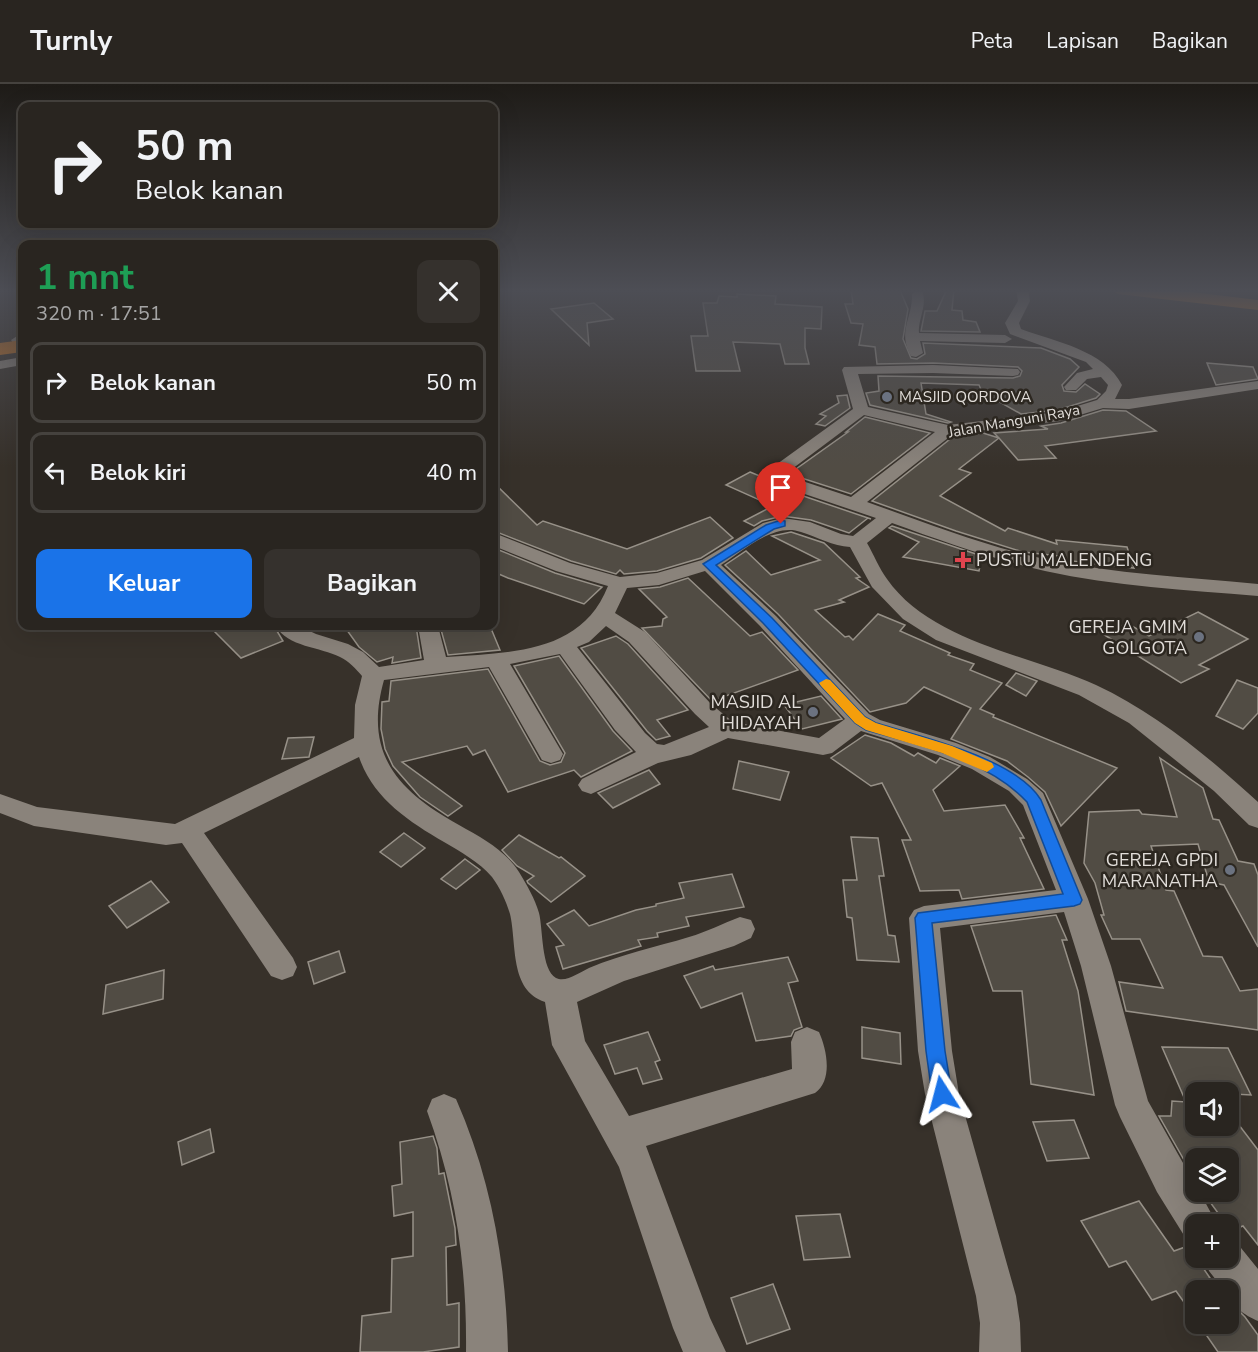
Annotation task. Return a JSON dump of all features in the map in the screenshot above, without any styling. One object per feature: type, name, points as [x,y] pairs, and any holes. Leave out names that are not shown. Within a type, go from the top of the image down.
[{"type":"street","points":[[916,348],[923,369]]},
{"type":"street","points":[[1064,348],[1091,359],[1107,372]]},
{"type":"street","points":[[0,365],[18,362]]},
{"type":"street","points":[[859,403],[849,370],[923,369],[1013,372]]},
{"type":"street","points":[[1071,387],[1082,375],[1107,372]]},
{"type":"street","name":"Jalan Manguni Raya","points":[[855,504],[948,430],[1060,416],[1102,402],[1115,389],[1107,372]]},
{"type":"street","points":[[1102,402],[1129,404],[1185,394],[1258,386]]},
{"type":"street","points":[[859,403],[948,430]]},
{"type":"street","points":[[859,403],[776,470],[774,475],[781,480],[987,550],[1047,565],[1138,579],[1258,590]]},
{"type":"street","points":[[498,541],[563,567],[619,583],[659,579],[709,564],[770,527],[790,523],[802,525],[834,539],[857,542],[888,517]]},
{"type":"street","points":[[857,542],[879,583],[910,615],[954,639],[1087,690],[1137,717],[1232,792],[1258,818]]},
{"type":"street","points":[[709,564],[768,621],[860,720],[871,726],[947,749],[981,763],[1018,785],[1034,800],[1074,900],[1096,966],[1132,1105],[1170,1179],[1192,1214]]},
{"type":"street","points":[[292,630],[305,639],[346,651],[374,675],[436,665],[496,660],[565,646],[580,638],[605,616],[619,583]]},
{"type":"street","points":[[605,616],[637,637],[726,729],[823,747],[860,720]]},
{"type":"street","points":[[429,630],[436,665]]},
{"type":"street","points":[[565,646],[629,733],[648,752],[669,753],[726,729]]},
{"type":"street","points":[[496,660],[550,754]]},
{"type":"street","points":[[374,675],[364,716],[366,743],[379,772],[391,790],[411,807],[476,846],[499,864],[519,898],[525,918],[535,975],[549,990],[559,993],[631,966],[722,939],[740,929]]},
{"type":"street","points":[[0,803],[33,816],[166,835],[189,831],[366,743]]},
{"type":"street","points":[[591,785],[654,754]]},
{"type":"street","points":[[189,831],[205,858],[282,967]]},
{"type":"street","points":[[1000,1352],[1000,1323],[996,1296],[942,1094],[935,1051],[924,918],[1074,900]]},
{"type":"street","points":[[559,993],[569,1045],[634,1159],[693,1328],[705,1352]]},
{"type":"street","points":[[621,1136],[803,1082],[810,1077],[807,1042]]},
{"type":"street","points":[[444,1111],[464,1160],[477,1212],[484,1272],[487,1352]]},
{"type":"street","points":[[1232,1268],[1258,1301]]},
{"type":"building","points":[[693,348],[734,348],[740,371],[696,371]]},
{"type":"building","points":[[781,348],[805,348],[809,364],[785,364]]},
{"type":"building","points":[[875,348],[907,348],[911,358],[917,359],[925,354],[924,348],[1041,348],[1070,359],[1079,367],[1062,385],[1064,391],[1076,392],[1085,384],[1100,394],[1096,398],[1058,410],[1021,414],[982,392],[979,385],[921,383],[926,414],[951,422],[948,423],[870,405],[866,393],[879,391],[878,376],[1013,378],[1020,376],[1022,371],[1018,367],[933,363],[877,364]]},
{"type":"building","points":[[1207,363],[1253,367],[1258,379],[1216,385]]},
{"type":"building","points":[[847,395],[850,408],[825,426],[816,424],[826,416],[820,414],[839,403],[837,396]]},
{"type":"building","points":[[1103,410],[1126,411],[1156,431],[1045,446],[1056,458],[1018,460],[994,433],[1048,429],[1041,426],[1061,423]]},
{"type":"building","points":[[865,417],[930,433],[851,494],[789,474],[848,432],[846,432]]},
{"type":"building","points":[[983,433],[999,438],[959,469],[971,473],[940,496],[1005,531],[1008,528],[1057,544],[1056,540],[1127,547],[1134,568],[1060,560],[1059,556],[1023,552],[872,501],[954,436]]},
{"type":"building","points":[[750,472],[767,479],[774,486],[871,519],[868,518],[849,533],[811,520],[782,516],[762,521],[754,526],[744,521],[773,506],[726,485]]},
{"type":"building","points":[[498,487],[537,525],[543,521],[627,549],[710,517],[733,538],[701,558],[657,571],[624,574],[620,570],[616,574],[571,561],[498,533]]},
{"type":"building","points":[[892,526],[982,556],[979,571],[903,557],[919,542],[889,528]]},
{"type":"building","points":[[791,532],[824,543],[860,577],[856,578],[869,587],[839,600],[844,602],[815,610],[845,637],[849,636],[853,640],[878,614],[905,625],[900,631],[950,653],[948,655],[974,664],[970,670],[1002,683],[980,709],[994,715],[993,717],[1117,768],[1061,826],[1045,792],[1028,777],[1007,761],[951,739],[971,708],[924,687],[906,703],[870,712],[778,614],[725,565],[746,551],[771,575],[820,560],[772,536]]},
{"type":"building","points":[[498,550],[555,573],[602,587],[584,604],[498,574]]},
{"type":"building","points":[[688,578],[750,636],[762,632],[798,670],[712,701],[642,628],[662,626],[663,619],[667,617],[639,589],[660,587]]},
{"type":"building","points":[[1198,612],[1248,639],[1199,665],[1209,669],[1181,683],[1103,634],[1127,623],[1149,636]]},
{"type":"building","points":[[213,630],[276,630],[283,641],[241,658]]},
{"type":"building","points":[[347,630],[417,630],[421,658],[392,663],[393,657],[377,662],[359,647]]},
{"type":"building","points":[[441,630],[492,630],[500,650],[448,655]]},
{"type":"building","points":[[616,636],[628,644],[688,710],[657,720],[670,736],[656,740],[581,648]]},
{"type":"building","points":[[559,656],[613,731],[632,751],[581,777],[574,770],[508,792],[485,750],[473,755],[467,746],[402,762],[462,806],[448,816],[420,797],[393,766],[385,749],[381,729],[382,702],[389,701],[391,681],[488,669],[540,761],[550,765],[561,762],[565,753],[514,666]]},
{"type":"building","points":[[1016,673],[1037,681],[1026,696],[1006,685]]},
{"type":"building","points":[[1237,680],[1258,688],[1258,713],[1243,729],[1216,716]]},
{"type":"building","name":"MASJID AL HIDAYAH","points":[[821,696],[842,719],[802,729],[784,705]]},
{"type":"building","points":[[865,735],[891,743],[914,756],[918,753],[936,763],[940,758],[960,766],[933,790],[944,811],[1005,805],[1024,838],[1020,838],[1044,889],[962,899],[959,890],[920,891],[902,840],[911,840],[882,783],[871,786],[831,758]]},
{"type":"building","points":[[314,737],[309,757],[282,759],[288,738]]},
{"type":"building","points":[[1160,758],[1203,788],[1213,819],[1219,820],[1238,861],[1254,864],[1258,875],[1258,947],[1224,885],[1209,882],[1198,844],[1151,846],[1166,890],[1174,891],[1203,956],[1222,957],[1240,991],[1258,989],[1258,1030],[1126,1011],[1119,982],[1163,988],[1140,939],[1112,939],[1101,915],[1104,915],[1095,883],[1084,863],[1089,812],[1139,810],[1142,814],[1177,817]]},
{"type":"building","points":[[739,761],[789,772],[780,800],[733,789]]},
{"type":"building","points":[[649,770],[660,784],[613,808],[598,793]]},
{"type":"building","points":[[404,833],[425,848],[401,867],[380,852]]},
{"type":"building","points":[[519,835],[559,858],[561,857],[585,876],[551,902],[528,883],[527,881],[534,876],[517,866],[502,850]]},
{"type":"building","points":[[851,837],[878,838],[884,876],[879,876],[888,935],[895,936],[899,962],[857,960],[852,918],[847,917],[843,880],[857,880]]},
{"type":"building","points":[[465,859],[480,870],[456,889],[441,879]]},
{"type":"building","points":[[732,874],[744,907],[686,917],[689,926],[657,933],[658,937],[638,940],[641,946],[563,969],[556,947],[564,945],[547,924],[574,910],[589,926],[636,910],[656,906],[656,904],[684,898],[679,883]]},
{"type":"building","points":[[151,881],[169,902],[127,928],[109,906]]},
{"type":"building","points":[[1056,915],[1067,940],[1062,940],[1078,991],[1094,1095],[1031,1084],[1022,991],[993,991],[971,926]]},
{"type":"building","points":[[339,951],[345,972],[314,984],[308,962]]},
{"type":"building","points":[[788,957],[798,981],[788,983],[802,1027],[794,1030],[791,1036],[756,1041],[742,993],[701,1008],[684,976],[713,966],[715,970]]},
{"type":"building","points":[[164,970],[163,999],[103,1014],[106,985]]},
{"type":"building","points":[[862,1027],[900,1033],[901,1064],[862,1058]]},
{"type":"building","points":[[648,1032],[660,1060],[655,1062],[662,1079],[643,1084],[637,1068],[615,1074],[604,1045]]},
{"type":"building","points":[[1162,1047],[1228,1048],[1251,1095],[1239,1094],[1239,1082],[1185,1082],[1185,1100]]},
{"type":"building","points":[[1172,1101],[1185,1102],[1185,1136],[1239,1136],[1239,1125],[1258,1150],[1258,1245],[1243,1226],[1239,1228],[1239,1214],[1219,1214],[1210,1202],[1239,1202],[1239,1148],[1185,1148],[1185,1162],[1159,1116],[1171,1116]]},
{"type":"building","points":[[1074,1120],[1089,1158],[1047,1161],[1033,1122]]},
{"type":"building","points":[[210,1129],[214,1152],[182,1165],[178,1142]]},
{"type":"building","points":[[433,1136],[437,1148],[439,1174],[444,1173],[455,1228],[456,1245],[446,1247],[447,1305],[459,1303],[459,1347],[423,1352],[360,1352],[362,1316],[391,1312],[392,1259],[413,1256],[413,1212],[394,1216],[392,1186],[402,1184],[400,1142]]},
{"type":"building","points":[[1139,1201],[1174,1251],[1185,1247],[1185,1268],[1203,1268],[1210,1278],[1185,1280],[1185,1304],[1176,1291],[1152,1300],[1126,1261],[1109,1267],[1081,1221]]},
{"type":"building","points":[[840,1214],[850,1257],[804,1260],[796,1216]]},
{"type":"building","points":[[773,1284],[790,1329],[747,1344],[731,1298]]},
{"type":"building","points":[[1239,1311],[1258,1335],[1258,1352],[1218,1352],[1206,1334],[1239,1334]]},
{"type":"slow traffic","points":[[826,683],[860,720],[871,726],[947,749],[987,767]]},
{"type":"place","name":"MASJID QORDOVA","points":[[887,397]]},
{"type":"place","name":"PUSTU MALENDENG","points":[[963,560]]},
{"type":"place","name":"GEREJA GMIM GOLGOTA","points":[[1199,637]]},
{"type":"place","name":"MASJID AL HIDAYAH","points":[[813,712]]},
{"type":"place","name":"GEREJA GPDI MARANATHA","points":[[1230,870]]},
{"type":"route","points":[[781,524],[770,527],[709,564],[768,621],[860,720],[871,726],[947,749],[981,763],[1026,792],[1034,800],[1074,900],[924,918],[935,1051],[942,1094]]}]
